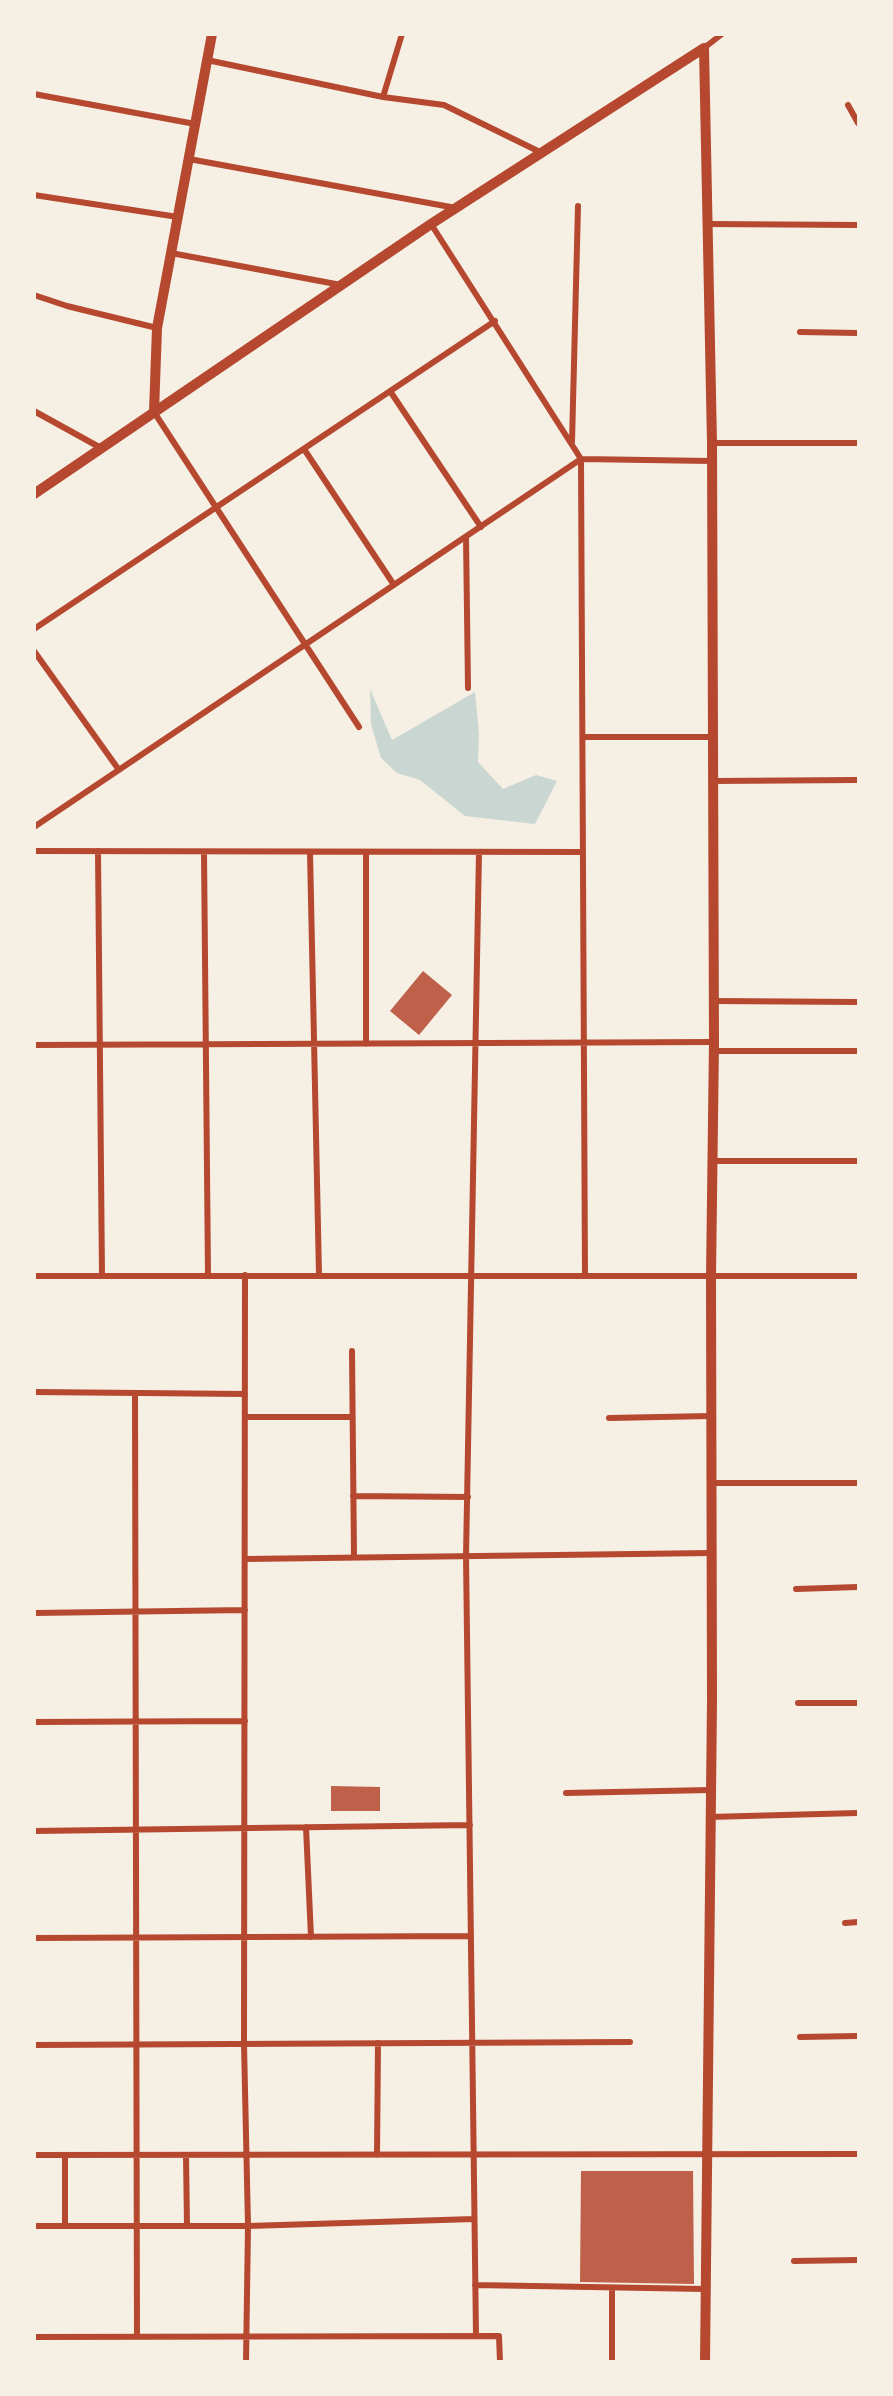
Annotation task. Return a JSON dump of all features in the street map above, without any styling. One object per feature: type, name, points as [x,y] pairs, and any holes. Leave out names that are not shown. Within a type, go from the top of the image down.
[{"type":"street","points":[[212,34],[157,328],[154,412],[359,727]]},
{"type":"street","points":[[383,97],[402,34]]},
{"type":"street","points":[[34,494],[431,224],[704,48],[722,34]]},
{"type":"street","points":[[704,48],[711,443],[714,1001],[705,2361]]},
{"type":"street","points":[[207,60],[383,97],[444,105],[542,153]]},
{"type":"street","points":[[34,94],[195,124]]},
{"type":"street","points":[[848,105],[858,123]]},
{"type":"street","points":[[189,159],[456,208]]},
{"type":"street","points":[[34,195],[178,217]]},
{"type":"street","points":[[572,444],[578,206]]},
{"type":"street","points":[[431,224],[581,459],[585,1276]]},
{"type":"street","points":[[707,224],[858,225]]},
{"type":"street","points":[[171,253],[341,285]]},
{"type":"street","points":[[34,295],[67,306],[157,328]]},
{"type":"street","points":[[34,629],[495,321]]},
{"type":"street","points":[[800,332],[858,333]]},
{"type":"street","points":[[390,391],[481,526]]},
{"type":"street","points":[[34,411],[101,448]]},
{"type":"street","points":[[711,443],[858,443]]},
{"type":"street","points":[[304,449],[394,585]]},
{"type":"street","points":[[34,827],[581,459],[711,461]]},
{"type":"street","points":[[466,537],[468,688]]},
{"type":"street","points":[[34,651],[119,770]]},
{"type":"street","points":[[583,737],[713,737]]},
{"type":"street","points":[[713,781],[858,780]]},
{"type":"street","points":[[35,850],[583,852]]},
{"type":"street","points":[[98,852],[102,1276]]},
{"type":"street","points":[[204,852],[208,1276]]},
{"type":"street","points":[[310,852],[319,1275]]},
{"type":"street","points":[[366,852],[366,1044]]},
{"type":"street","points":[[476,2336],[466,1556],[479,852]]},
{"type":"street","points":[[714,1001],[858,1002]]},
{"type":"street","points":[[34,1045],[584,1042],[858,1051]]},
{"type":"street","points":[[712,1161],[858,1161]]},
{"type":"street","points":[[245,1275],[244,2044],[248,2226],[246,2361]]},
{"type":"street","points":[[34,1276],[858,1276]]},
{"type":"street","points":[[352,1351],[354,1557]]},
{"type":"street","points":[[34,1392],[245,1394]]},
{"type":"street","points":[[135,1393],[137,2337]]},
{"type":"street","points":[[609,1418],[711,1416]]},
{"type":"street","points":[[245,1417],[351,1417]]},
{"type":"street","points":[[711,1483],[858,1483]]},
{"type":"street","points":[[353,1496],[468,1497]]},
{"type":"street","points":[[245,1559],[711,1553]]},
{"type":"street","points":[[796,1589],[858,1587]]},
{"type":"street","points":[[34,1612],[245,1610]]},
{"type":"street","points":[[798,1703],[858,1702]]},
{"type":"street","points":[[34,1722],[245,1721]]},
{"type":"street","points":[[566,1793],[710,1790]]},
{"type":"street","points":[[709,1817],[858,1813]]},
{"type":"street","points":[[34,1831],[470,1825]]},
{"type":"street","points":[[306,1827],[311,1937]]},
{"type":"street","points":[[845,1923],[858,1922]]},
{"type":"street","points":[[34,1938],[471,1936]]},
{"type":"street","points":[[800,2037],[858,2037]]},
{"type":"street","points":[[34,2045],[630,2042]]},
{"type":"street","points":[[377,2155],[378,2043]]},
{"type":"street","points":[[34,2155],[858,2154]]},
{"type":"street","points":[[65,2155],[65,2226]]},
{"type":"street","points":[[186,2155],[187,2226]]},
{"type":"street","points":[[34,2226],[248,2226],[474,2219]]},
{"type":"street","points":[[794,2261],[858,2260]]},
{"type":"street","points":[[475,2285],[705,2289]]},
{"type":"street","points":[[612,2288],[612,2361]]},
{"type":"street","points":[[34,2337],[499,2336],[500,2361]]},
{"type":"shaded area","points":[[370,689],[392,740],[475,692],[479,734],[478,762],[503,789],[536,775],[557,781],[535,824],[465,816],[420,780],[397,773],[381,758],[371,724]]},
{"type":"building","points":[[423,971],[452,995],[419,1035],[390,1011]]},
{"type":"building","points":[[331,1786],[380,1787],[380,1811],[331,1811]]},
{"type":"building","points":[[581,2171],[693,2171],[694,2284],[580,2282]]}]
